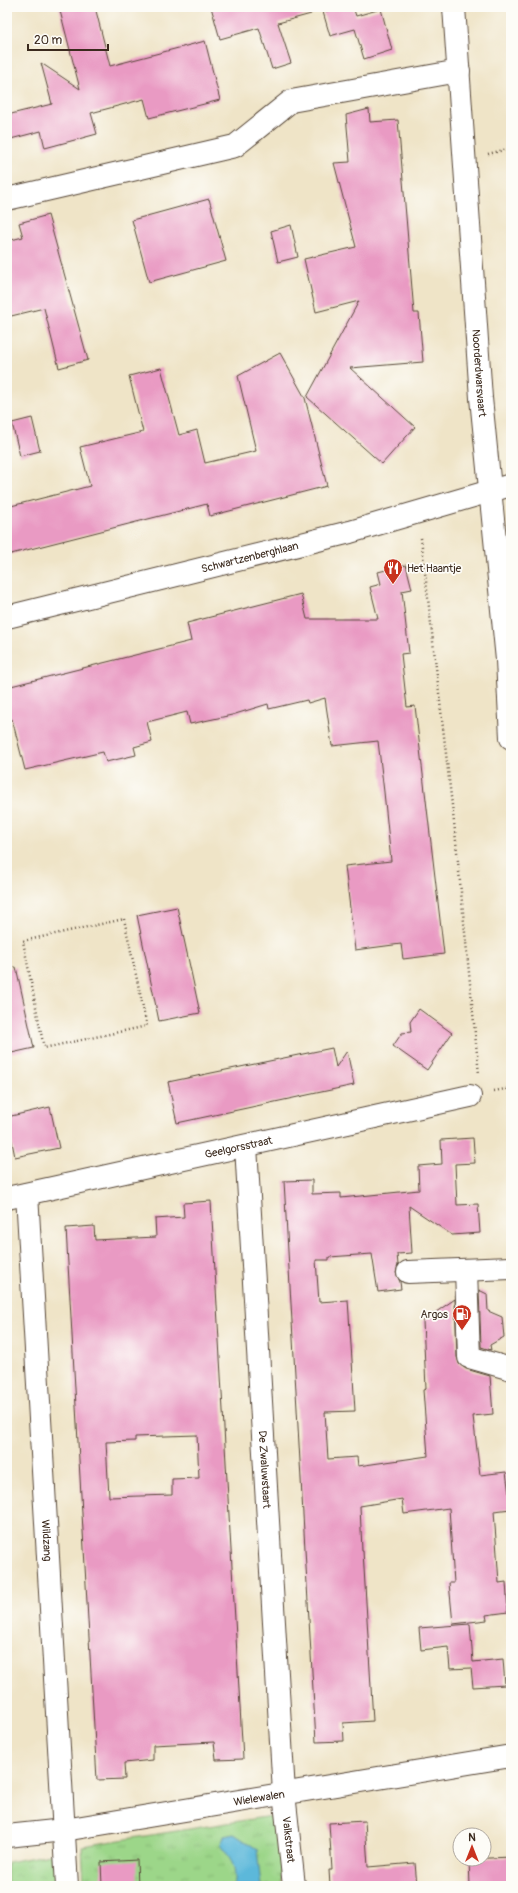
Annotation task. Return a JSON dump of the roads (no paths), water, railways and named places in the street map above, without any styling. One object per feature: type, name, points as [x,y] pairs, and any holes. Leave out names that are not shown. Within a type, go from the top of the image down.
[{"type":"street","name":"Noorderdwarsvaart","points":[[454,7],[481,398],[501,488],[511,738]]},
{"type":"street","points":[[7,199],[235,146],[291,101],[459,71]]},
{"type":"street","name":"Schwartzenberghlaan","points":[[7,617],[350,532],[501,488]]},
{"type":"street","name":"Geelgorsstraat","points":[[17,1196],[246,1146],[474,1088]]},
{"type":"street","name":"De Zwaluwstaart","points":[[246,1146],[284,1792]]},
{"type":"street","name":"Wildzang","points":[[17,1196],[67,1886]]},
{"type":"street","points":[[408,1272],[511,1268]]},
{"type":"street","points":[[466,1270],[469,1357],[511,1369]]},
{"type":"street","name":"Wielewalen","points":[[7,1836],[64,1830],[284,1792],[511,1756]]},
{"type":"street","name":"Valkstraat","points":[[284,1792],[294,1886]]},
{"type":"water","points":[[234,1834],[257,1849],[261,1886],[234,1886],[234,1869],[221,1844],[224,1836]]},
{"type":"place","name":"Het Haantje","points":[[393,585]]},
{"type":"place","name":"Argos","points":[[462,1331]]}]
